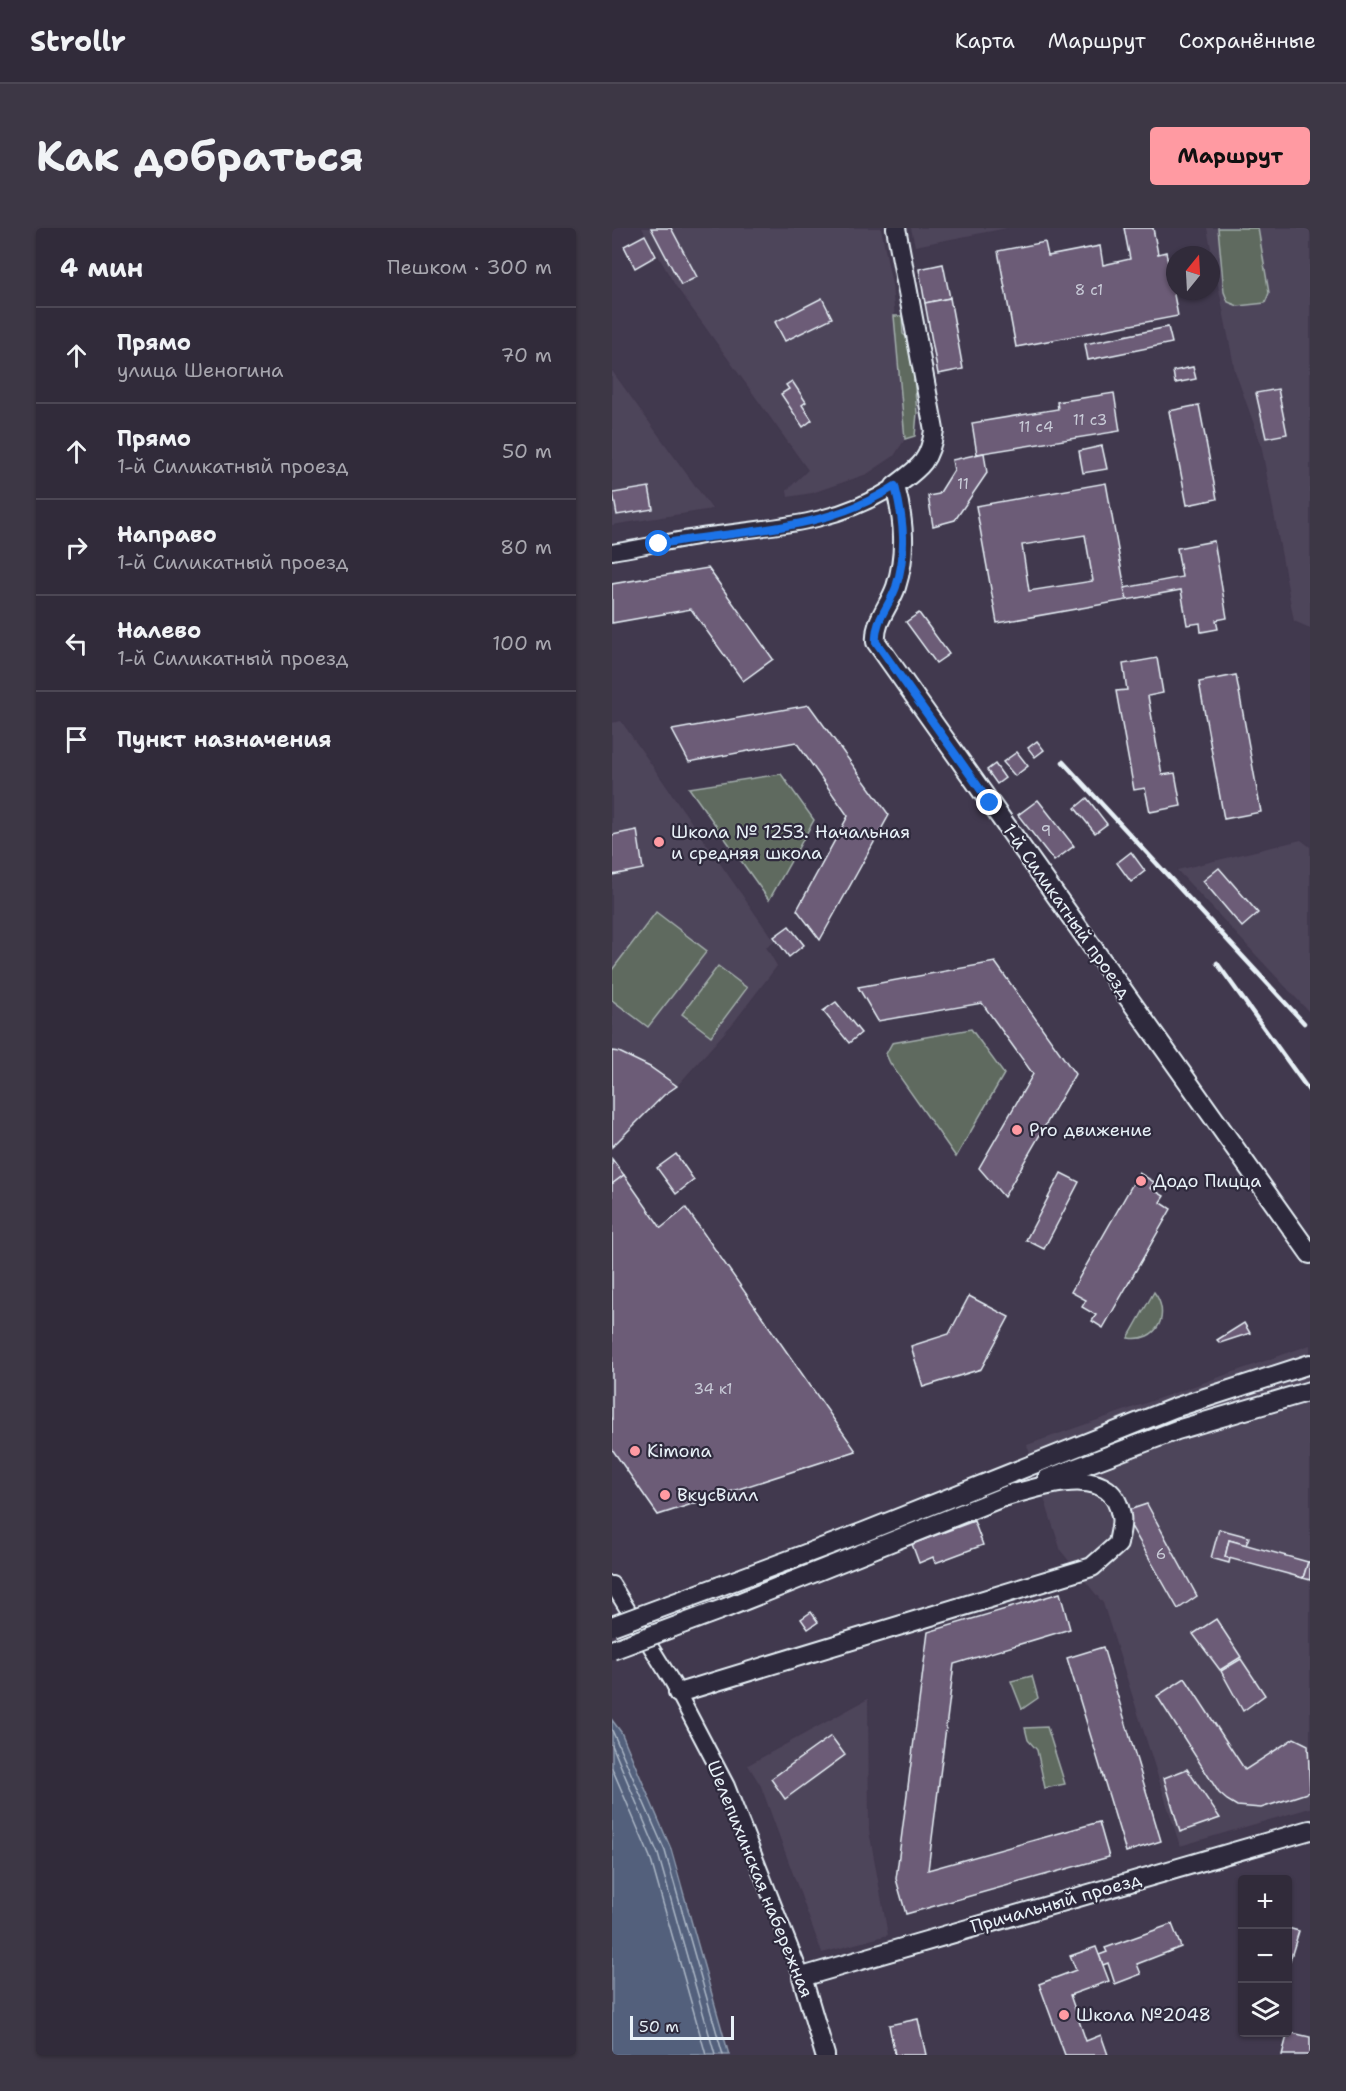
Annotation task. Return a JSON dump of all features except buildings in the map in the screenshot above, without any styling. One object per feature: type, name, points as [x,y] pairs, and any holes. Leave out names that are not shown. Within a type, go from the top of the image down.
[{"type":"street","points":[[612,552],[702,536],[795,526],[852,510],[895,486],[926,461],[932,450],[934,430],[896,228]]},
{"type":"street","name":"1-й Силикатный проезд","points":[[895,486],[904,528],[903,550],[895,589],[875,630],[876,642],[1310,1254]]},
{"type":"street","points":[[612,1626],[864,1532],[1174,1408],[1310,1364]]},
{"type":"street","points":[[612,1650],[728,1607],[1177,1430],[1310,1391]]},
{"type":"street","points":[[678,1694],[1092,1567],[1118,1544],[1122,1517],[1115,1498],[1099,1483],[1082,1481],[1057,1484],[1003,1497]]},
{"type":"street","name":"Шелепихинская набережная","points":[[612,1584],[678,1694],[727,1786],[802,1977],[825,2055]]},
{"type":"street","name":"Причальный проезд","points":[[802,1977],[1310,1830]]},
{"type":"shaded area","points":[[642,228],[881,228],[892,285],[905,439],[894,456],[867,474],[812,493],[788,497],[787,490],[808,470],[675,285]]},
{"type":"shaded area","points":[[911,228],[1007,228],[915,246]]},
{"type":"shaded area","points":[[1207,228],[1310,228],[1310,628],[1294,621],[1261,444],[1235,371],[1220,294],[1220,246],[1211,246]]},
{"type":"shaded area","points":[[612,371],[712,509],[612,525]]},
{"type":"shaded area","name":"Школа № 1253. Начальная и средняя школа","points":[[621,721],[774,941],[766,947],[777,966],[734,1022],[677,1086],[650,1067],[612,1051],[612,723]]},
{"type":"shaded area","points":[[1301,840],[1310,847],[1310,1013],[1177,870]]},
{"type":"shaded area","points":[[1310,1345],[1310,1808],[1180,1846],[1103,1603],[1061,1551],[1027,1445]]},
{"type":"shaded area","points":[[868,1699],[869,1831],[888,1935],[822,1953],[761,1786],[748,1765]]},
{"type":"green space","points":[[1218,228],[1258,228],[1269,293],[1265,303],[1238,306],[1228,302],[1224,292]]},
{"type":"green space","points":[[894,316],[902,316],[903,334],[911,341],[917,413],[915,436],[905,439]]},
{"type":"green space","points":[[781,774],[814,820],[769,900],[689,788]]},
{"type":"green space","points":[[656,912],[707,951],[648,1027],[612,1000],[612,970]]},
{"type":"green space","points":[[718,966],[747,988],[711,1036],[682,1014]]},
{"type":"green space","points":[[971,1029],[1004,1074],[956,1157],[886,1054],[892,1043]]},
{"type":"green space","points":[[1154,1292],[1161,1309],[1159,1325],[1147,1336],[1128,1338]]},
{"type":"green space","points":[[1032,1676],[1038,1698],[1022,1709],[1011,1681]]},
{"type":"green space","points":[[1047,1727],[1065,1784],[1045,1788],[1037,1750],[1028,1740],[1025,1728]]},
{"type":"water","points":[[612,1720],[621,1732],[671,1849],[729,2055],[612,2055]]},
{"type":"railway","points":[[1063,762],[1304,1023]]},
{"type":"railway","points":[[1217,963],[1310,1092]]},
{"type":"place","name":"Школа № 1253. Начальная и средняя школа","points":[[659,842]]},
{"type":"place","name":"Pro движение","points":[[1017,1130]]},
{"type":"place","name":"Додо Пицца","points":[[1141,1181]]},
{"type":"place","name":"Kimona","points":[[635,1451]]},
{"type":"place","name":"ВкусВилл","points":[[665,1495]]},
{"type":"place","name":"Школа №2048","points":[[1064,2015]]},
{"type":"route","points":[[659,544],[702,536],[795,526],[852,510],[895,486],[904,528],[903,550],[895,589],[875,630],[876,642],[990,803]]}]
